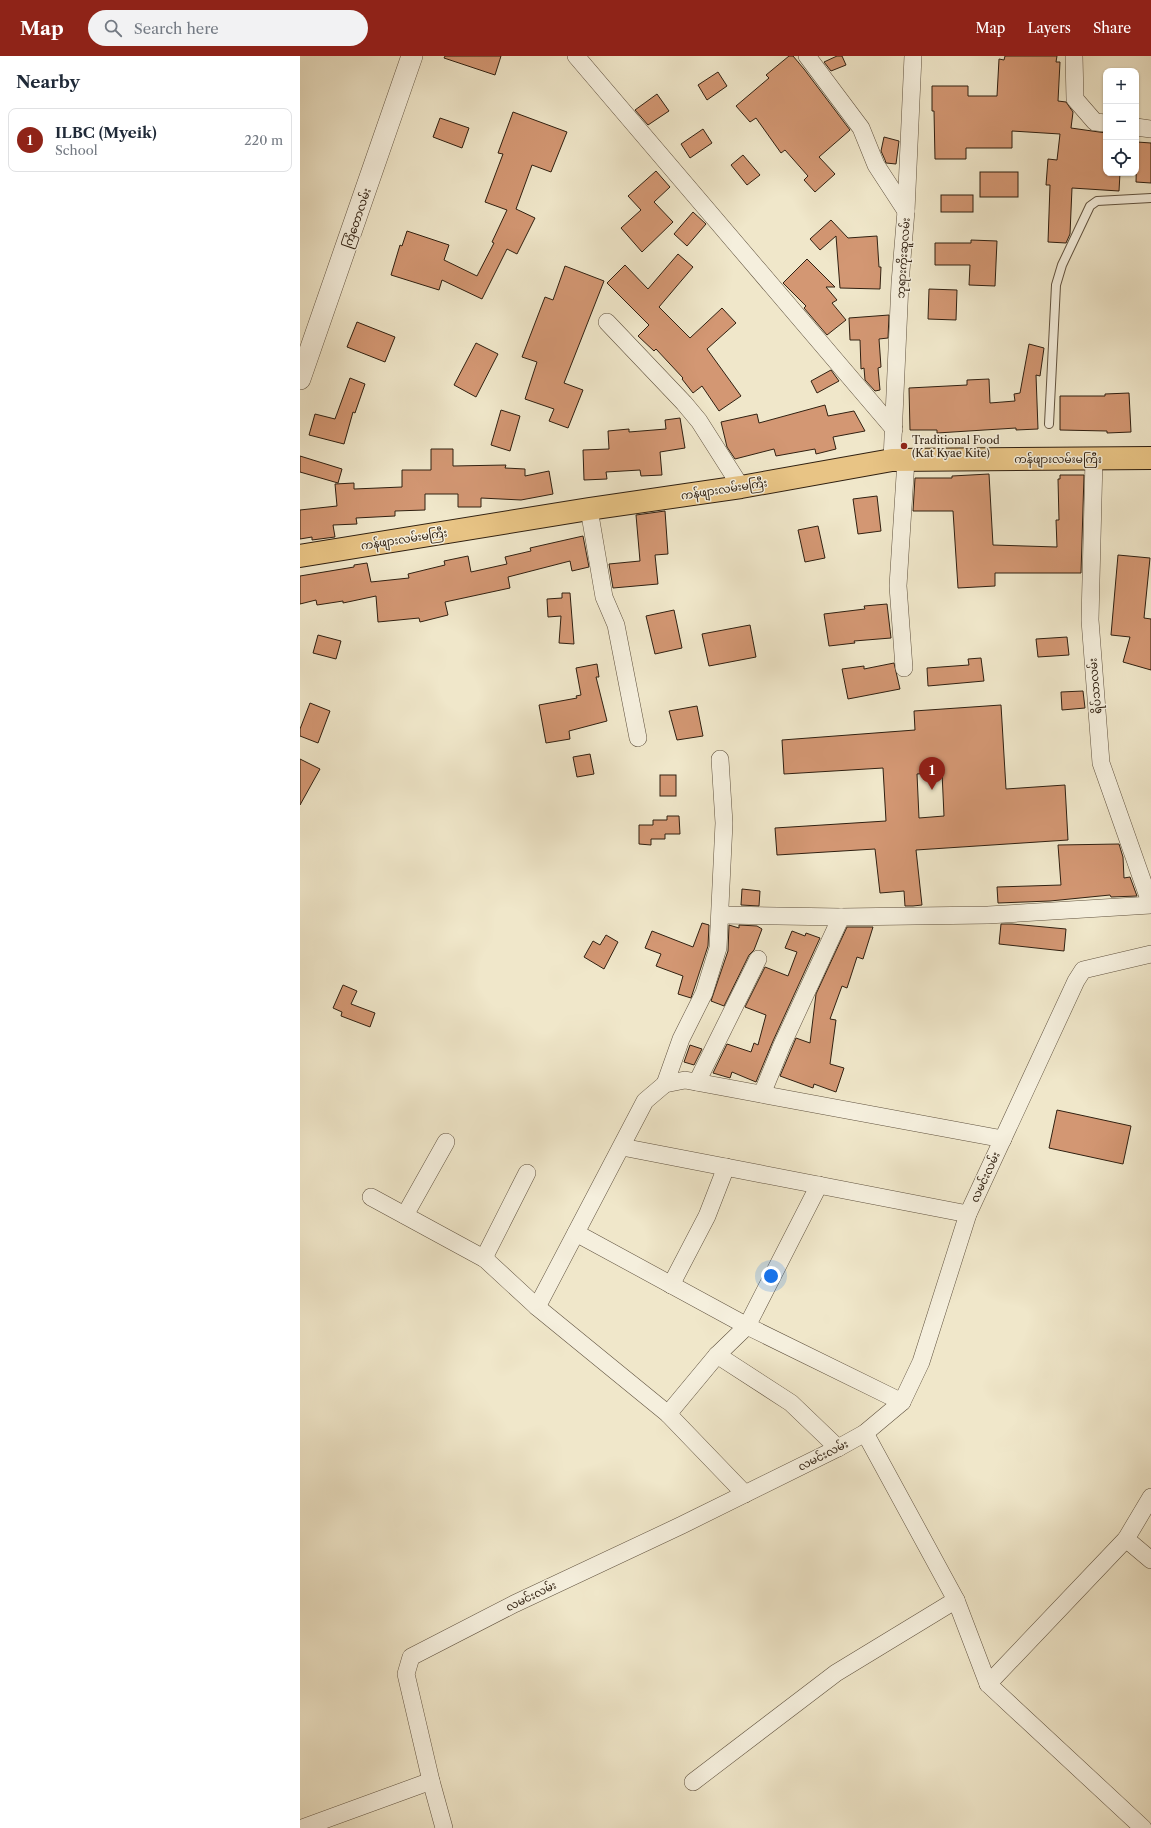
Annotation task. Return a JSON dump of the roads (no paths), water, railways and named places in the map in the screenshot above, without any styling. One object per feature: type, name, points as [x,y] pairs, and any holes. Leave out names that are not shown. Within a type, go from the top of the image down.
[{"type":"main road","name":"ကန်ဖျားလမ်းမကြီး","points":[[300,556],[589,509],[741,487],[899,460],[1151,458]]},
{"type":"street","name":"ကြံတောလမ်း","points":[[300,379],[412,56]]},
{"type":"street","points":[[576,56],[894,429]]},
{"type":"street","points":[[807,56],[861,128],[876,165],[906,211]]},
{"type":"street","name":"ဘုရားကိုးဆူလမ်း","points":[[904,668],[898,586],[899,460],[894,429],[900,283],[906,211],[913,56]]},
{"type":"street","points":[[1074,56],[1075,99],[1095,122],[1103,123]]},
{"type":"street","points":[[1139,127],[1151,129]]},
{"type":"street","points":[[607,322],[684,403],[699,421],[741,487]]},
{"type":"street","name":"ရိပ်သာလမ်း","points":[[1094,459],[1090,620],[1101,763],[1151,905]]},
{"type":"street","points":[[589,509],[604,597],[616,625],[638,738]]},
{"type":"street","points":[[537,1307],[646,1101],[665,1084],[681,1039],[704,993],[718,948],[721,915],[724,823],[720,759]]},
{"type":"street","points":[[721,915],[841,917],[988,915],[1151,905]]},
{"type":"street","points":[[762,1094],[782,1045],[841,917]]},
{"type":"street","name":"လမင်းလမ်း","points":[[444,1828],[431,1781],[406,1674],[411,1657],[514,1604],[838,1448],[865,1433],[902,1402],[921,1362],[968,1214],[1076,981],[1083,970],[1151,954]]},
{"type":"street","points":[[697,1082],[758,959]]},
{"type":"street","points":[[665,1084],[685,1080],[1003,1140]]},
{"type":"street","points":[[405,1215],[446,1142]]},
{"type":"street","points":[[622,1147],[968,1214]]},
{"type":"street","points":[[671,1285],[707,1216],[726,1167]]},
{"type":"street","points":[[485,1259],[486,1252],[527,1173]]},
{"type":"street","points":[[668,1414],[717,1355],[747,1326],[819,1185]]},
{"type":"street","points":[[371,1197],[485,1259],[537,1307],[668,1414],[745,1494]]},
{"type":"street","points":[[576,1233],[747,1326],[902,1402]]},
{"type":"street","points":[[717,1355],[791,1403],[838,1448]]},
{"type":"street","points":[[865,1433],[956,1600],[988,1684],[1143,1828]]},
{"type":"street","points":[[988,1684],[1126,1539],[1151,1497]]},
{"type":"street","points":[[1126,1539],[1151,1560]]},
{"type":"street","points":[[693,1782],[836,1673],[956,1600]]},
{"type":"street","points":[[302,1828],[431,1781]]},
{"type":"lane","points":[[1049,424],[1056,285],[1062,265],[1090,206],[1097,201],[1151,198]]},
{"type":"place","name":"Traditional Food (Kat Kyae Kite)","points":[[904,446]]},
{"type":"place","name":"ILBC (Myeik)","points":[[932,790]]}]
